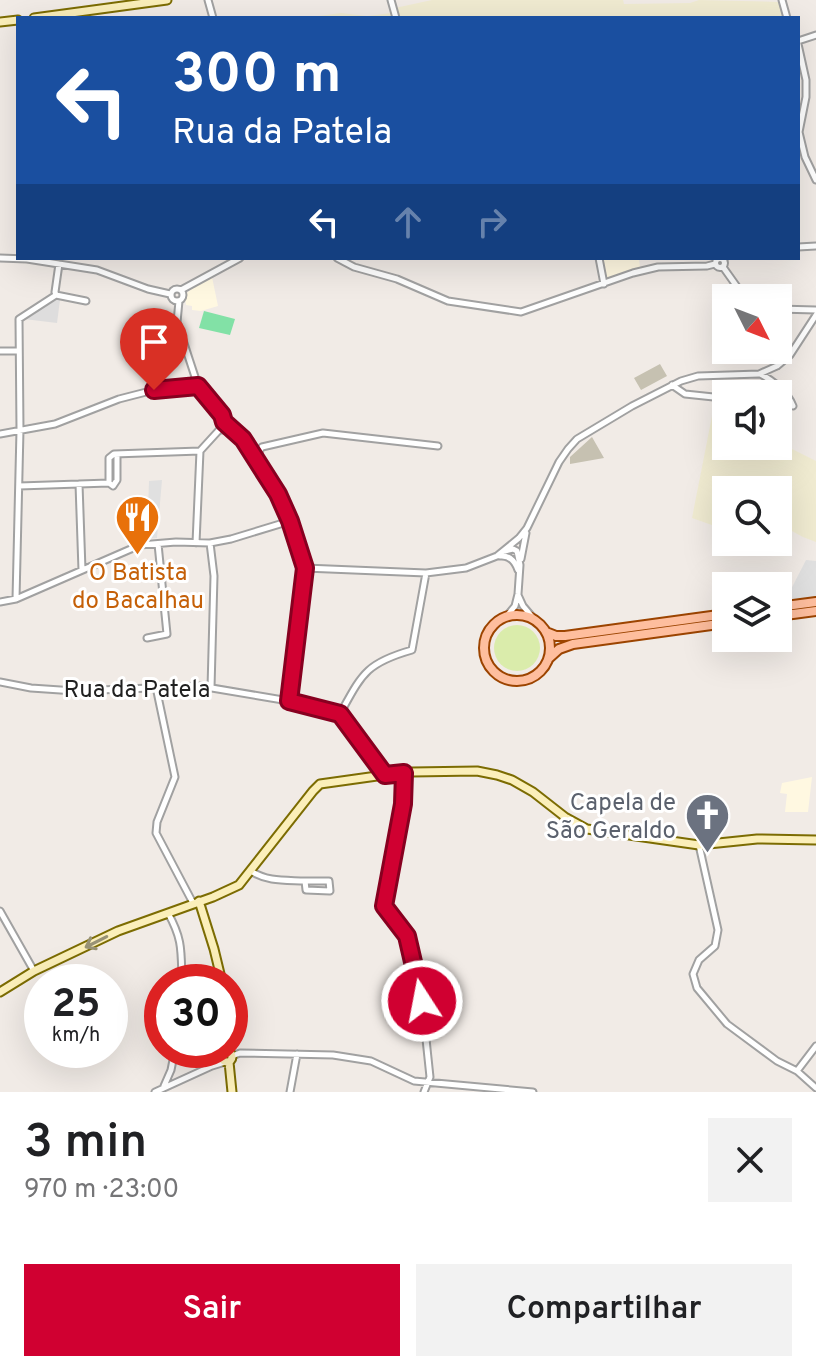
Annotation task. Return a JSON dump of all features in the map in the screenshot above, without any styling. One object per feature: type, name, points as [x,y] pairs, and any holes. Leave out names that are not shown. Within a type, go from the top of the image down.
[{"type":"main road","points":[[792,605],[816,602]]},
{"type":"main road","points":[[792,614],[816,611]]},
{"type":"main road","points":[[548,658],[546,632],[534,619],[516,615],[506,617],[498,621],[486,637],[484,647],[490,666],[496,673],[505,678],[523,680],[539,672],[559,649],[573,644],[712,625]]},
{"type":"main road","points":[[546,632],[565,636],[712,616]]},
{"type":"street","points":[[48,16],[167,0]]},
{"type":"street","points":[[800,52],[806,80],[800,127]]},
{"type":"street","points":[[800,136],[805,157],[816,180]]},
{"type":"street","points":[[33,260],[97,270],[170,294],[179,301]]},
{"type":"street","points":[[170,294],[174,289],[181,290],[236,260]]},
{"type":"street","points":[[341,260],[448,301],[517,312],[658,267],[707,266],[721,261],[736,284]]},
{"type":"street","points":[[599,260],[604,284]]},
{"type":"street","points":[[56,295],[59,264]]},
{"type":"street","points":[[181,290],[183,296],[179,301],[177,322],[198,386],[227,424],[243,439],[278,494],[305,568],[289,701]]},
{"type":"street","points":[[16,599],[19,319],[56,295],[86,301]]},
{"type":"street","points":[[305,568],[426,573],[466,568],[497,556],[527,528],[555,469],[577,439],[672,385],[698,376],[759,374],[777,366],[790,355],[816,312],[792,309]]},
{"type":"street","points":[[0,351],[19,351]]},
{"type":"street","points":[[759,374],[770,380],[791,400],[793,406]]},
{"type":"street","points":[[672,385],[685,394],[712,397]]},
{"type":"street","points":[[0,434],[55,424],[119,399],[154,390],[198,386]]},
{"type":"street","points":[[196,544],[200,451],[221,428],[227,430],[227,424]]},
{"type":"street","points":[[257,460],[262,447],[323,433],[438,446]]},
{"type":"street","points":[[19,486],[109,483],[109,458],[114,454],[200,451]]},
{"type":"street","points":[[79,484],[82,570]]},
{"type":"street","points":[[0,602],[16,599],[140,545],[210,543],[290,521]]},
{"type":"street","points":[[506,617],[515,606],[518,594],[519,568],[527,528]]},
{"type":"street","points":[[210,543],[214,576],[211,688]]},
{"type":"street","points":[[147,638],[167,634],[158,544]]},
{"type":"street","points":[[497,556],[506,555],[519,568]]},
{"type":"street","points":[[385,775],[340,714],[359,678],[384,658],[412,650],[426,573]]},
{"type":"street","points":[[518,594],[534,619]]},
{"type":"street","name":"Rua da Patela","points":[[0,682],[75,691],[200,686],[289,701],[340,714]]},
{"type":"street","points":[[156,687],[175,777],[157,822],[156,833],[196,902],[218,964]]},
{"type":"street","points":[[49,964],[118,931],[239,885],[320,784],[404,773],[477,771],[512,780],[587,829],[699,845],[757,839],[816,840]]},
{"type":"street","points":[[404,773],[403,804],[384,906],[407,936],[413,957],[422,1001],[430,1077],[424,1092]]},
{"type":"street","points":[[699,845],[718,930],[715,946],[699,960],[693,974],[697,988],[727,1024],[764,1052],[797,1071],[816,1088]]},
{"type":"street","points":[[251,871],[268,879],[329,881],[330,891],[306,890],[305,881]]},
{"type":"street","points":[[0,911],[30,964]]},
{"type":"street","points":[[168,913],[181,941],[182,964]]},
{"type":"street","points":[[0,992],[24,977]]},
{"type":"street","points":[[797,1071],[816,1046]]},
{"type":"street","points":[[248,1053],[333,1055],[371,1061],[414,1081],[533,1092]]},
{"type":"street","points":[[290,1092],[297,1054]]},
{"type":"street","points":[[155,1092],[204,1068]]},
{"type":"street","points":[[229,1068],[232,1092]]},
{"type":"street","points":[[163,1087],[171,1070],[182,1079]]},
{"type":"shaded area","points":[[432,0],[623,0],[624,4],[690,3],[699,0],[781,2],[784,16],[397,16],[395,8]]},
{"type":"shaded area","points":[[341,13],[367,16],[318,16]]},
{"type":"shaded area","points":[[639,260],[640,267],[606,278],[601,261]]},
{"type":"shaded area","points":[[212,277],[218,306],[192,310],[192,306],[186,305],[187,293]]},
{"type":"shaded area","points":[[53,299],[60,300],[57,323],[24,319]]},
{"type":"shaded area","points":[[660,364],[667,376],[641,390],[634,378]]},
{"type":"shaded area","points":[[712,416],[712,460],[792,460],[792,449],[816,461],[816,542],[792,531],[792,476],[712,476],[712,525],[692,518]]},
{"type":"shaded area","points":[[592,437],[604,458],[570,464],[570,457]]},
{"type":"shaded area","points":[[162,480],[157,538],[147,539],[149,481]]},
{"type":"shaded area","points":[[806,560],[816,561],[816,597],[792,600],[792,587]]},
{"type":"shaded area","points":[[812,777],[808,812],[785,812],[787,794],[780,793],[782,783]]},
{"type":"green space","points":[[204,311],[235,319],[230,335],[199,328]]},
{"type":"green space","points":[[517,625],[533,632],[540,648],[533,664],[517,671],[501,664],[494,648],[501,632]]},
{"type":"place","name":"O Batista do Bacalhau","points":[[138,557]]},
{"type":"place","name":"Capela de São Geraldo","points":[[707,855]]},
{"type":"route","points":[[154,390],[198,386],[222,415],[224,422],[243,439],[278,494],[290,521],[305,568],[289,701],[340,714],[385,775],[404,773],[403,804],[384,906],[407,936],[422,1001]]}]
